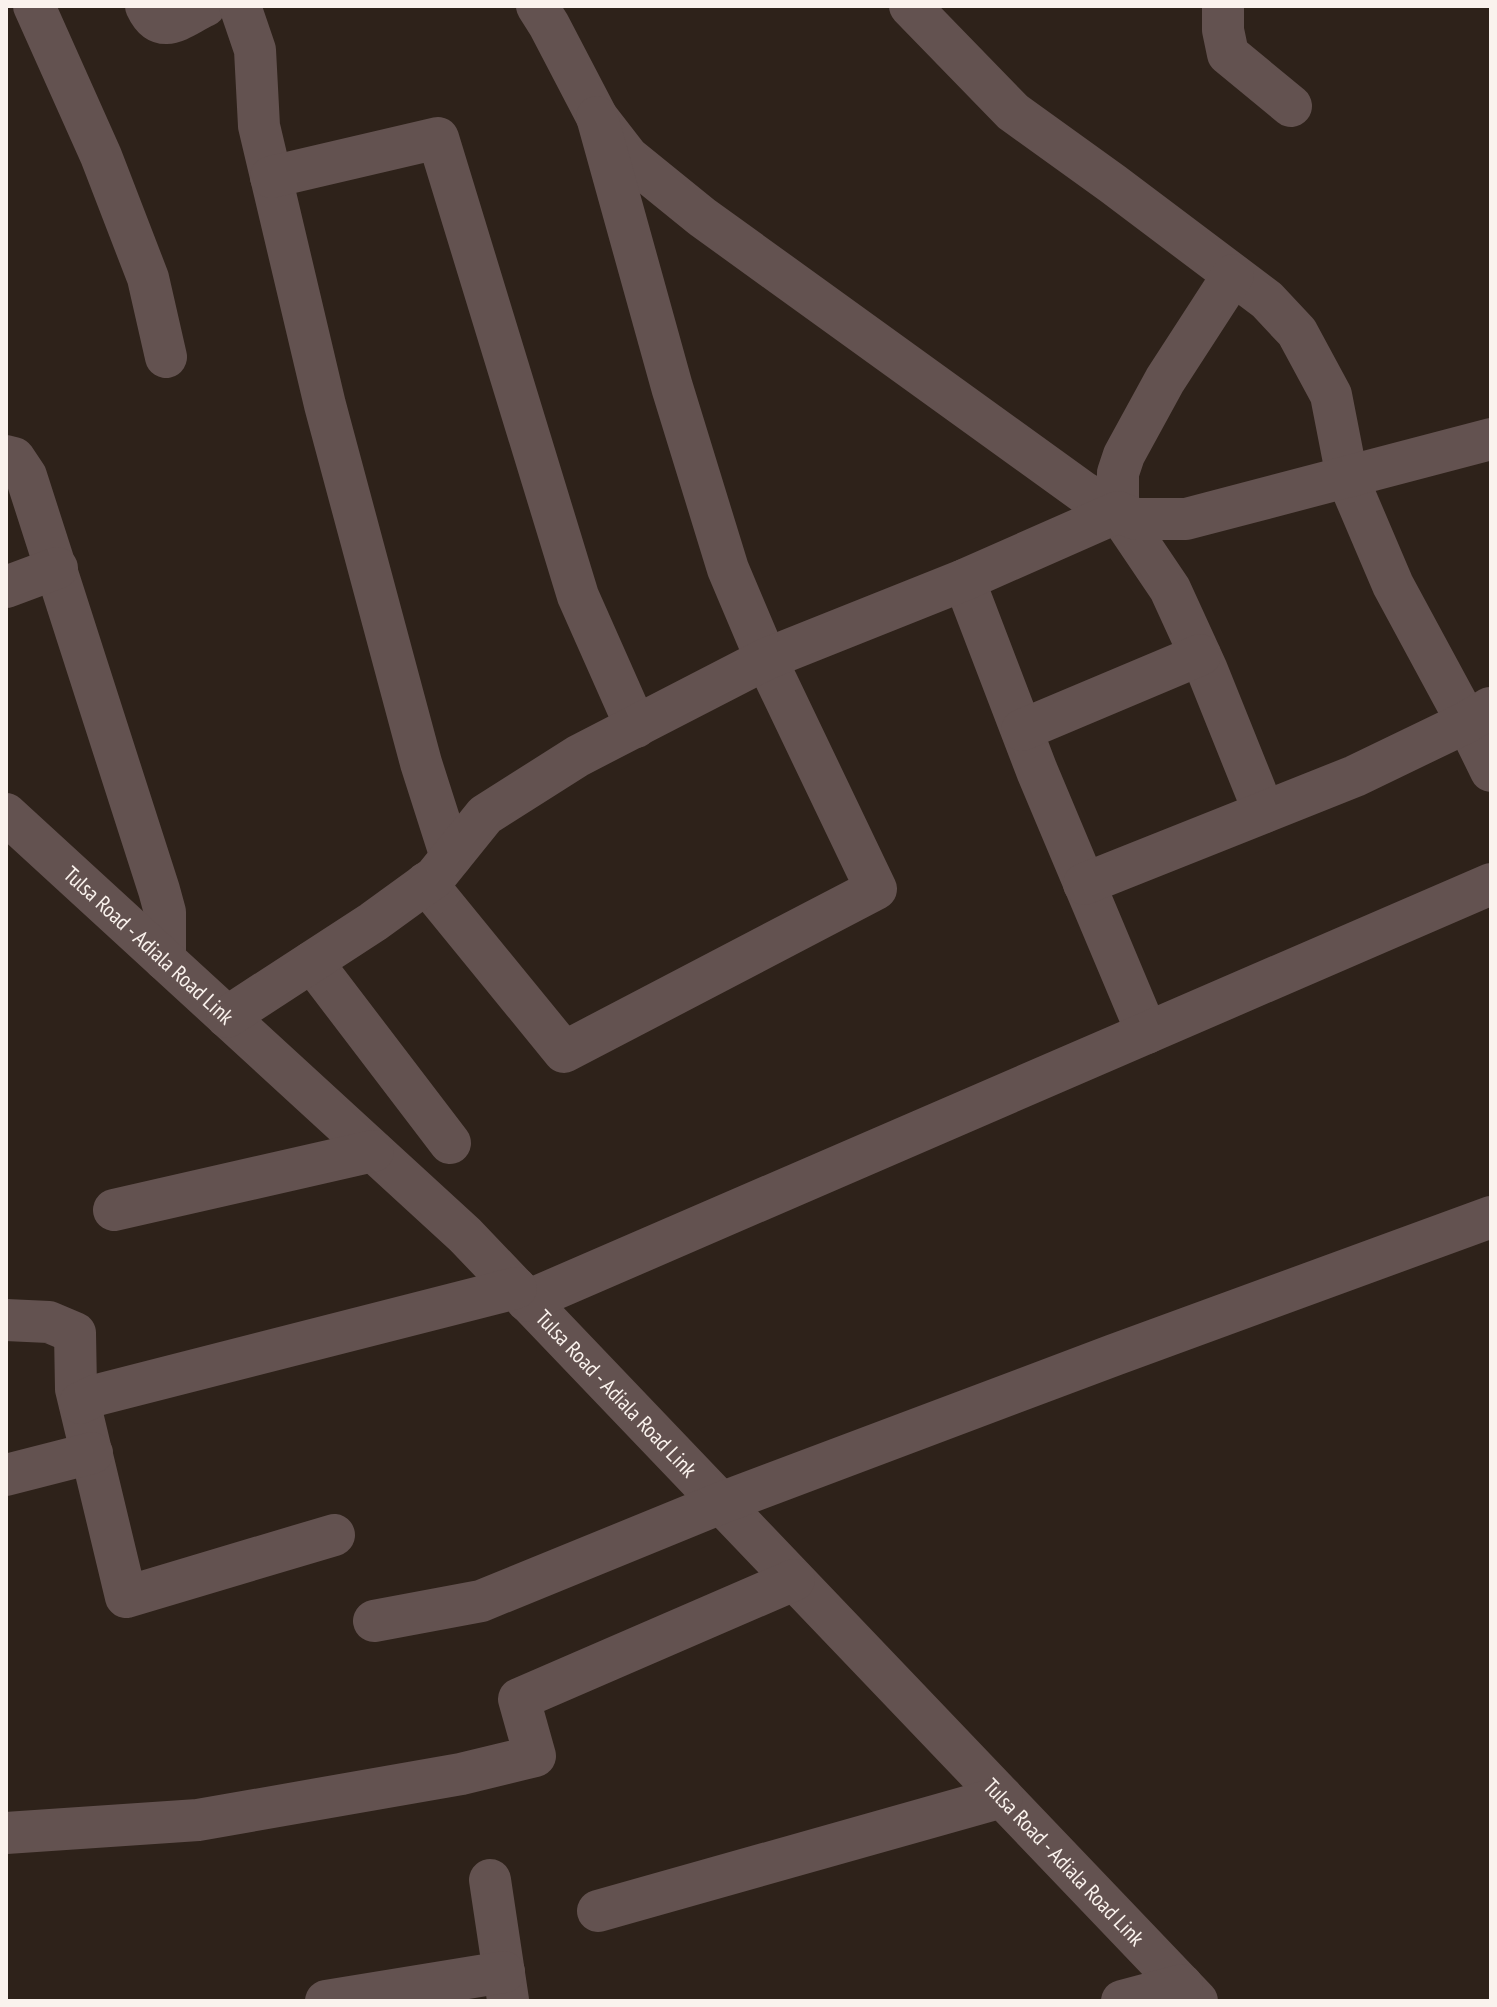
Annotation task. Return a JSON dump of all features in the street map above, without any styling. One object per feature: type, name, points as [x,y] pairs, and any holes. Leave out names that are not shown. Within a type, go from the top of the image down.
[{"type":"street","points":[[34,6],[101,156],[148,278],[166,357]]},
{"type":"street","points":[[146,6],[159,23],[167,24],[205,6]]},
{"type":"street","points":[[240,6],[255,50],[259,126],[325,405],[421,763],[439,870],[564,1052],[876,889],[766,659],[728,569],[672,387],[597,117]]},
{"type":"street","points":[[537,6],[597,117],[628,157],[702,217],[1083,492],[1118,512],[1136,519],[1186,519],[1491,439]]},
{"type":"street","points":[[910,6],[1013,112],[1267,300],[1297,332],[1331,395],[1347,477],[1393,585],[1479,715],[1491,771]]},
{"type":"street","points":[[1223,6],[1223,30],[1228,54],[1291,106]]},
{"type":"street","points":[[271,177],[438,138],[578,596],[636,727]]},
{"type":"street","points":[[1233,275],[1165,380],[1124,455],[1118,473],[1118,512],[1170,589],[1264,812]]},
{"type":"street","points":[[6,456],[14,458],[26,476],[57,568],[165,912],[165,960]]},
{"type":"street","points":[[227,1017],[373,922],[439,870],[485,815],[578,756],[766,659],[964,580],[1118,512]]},
{"type":"street","points":[[6,587],[57,568]]},
{"type":"street","points":[[964,580],[1084,884],[1147,1033]]},
{"type":"street","points":[[1022,730],[1200,655]]},
{"type":"street","points":[[1084,884],[1355,776],[1479,715]]},
{"type":"street","name":"Tulsa Road - Adiala Road Link","points":[[6,814],[465,1235],[1190,1993]]},
{"type":"street","points":[[80,1403],[108,1393],[522,1295],[1147,1033],[1491,884]]},
{"type":"street","points":[[312,962],[450,1143]]},
{"type":"street","points":[[114,1210],[373,1151]]},
{"type":"street","points":[[374,1621],[481,1601],[721,1503],[1491,1217]]},
{"type":"street","points":[[6,1320],[49,1322],[75,1333],[76,1389],[126,1597],[334,1535]]},
{"type":"street","points":[[6,1475],[92,1453]]},
{"type":"street","points":[[6,1833],[198,1820],[461,1774],[535,1756],[519,1699],[794,1580]]},
{"type":"street","points":[[598,1911],[1002,1797]]},
{"type":"street","points":[[326,2001],[506,1986],[490,1880]]},
{"type":"street","points":[[1122,2001],[1190,1993]]}]
